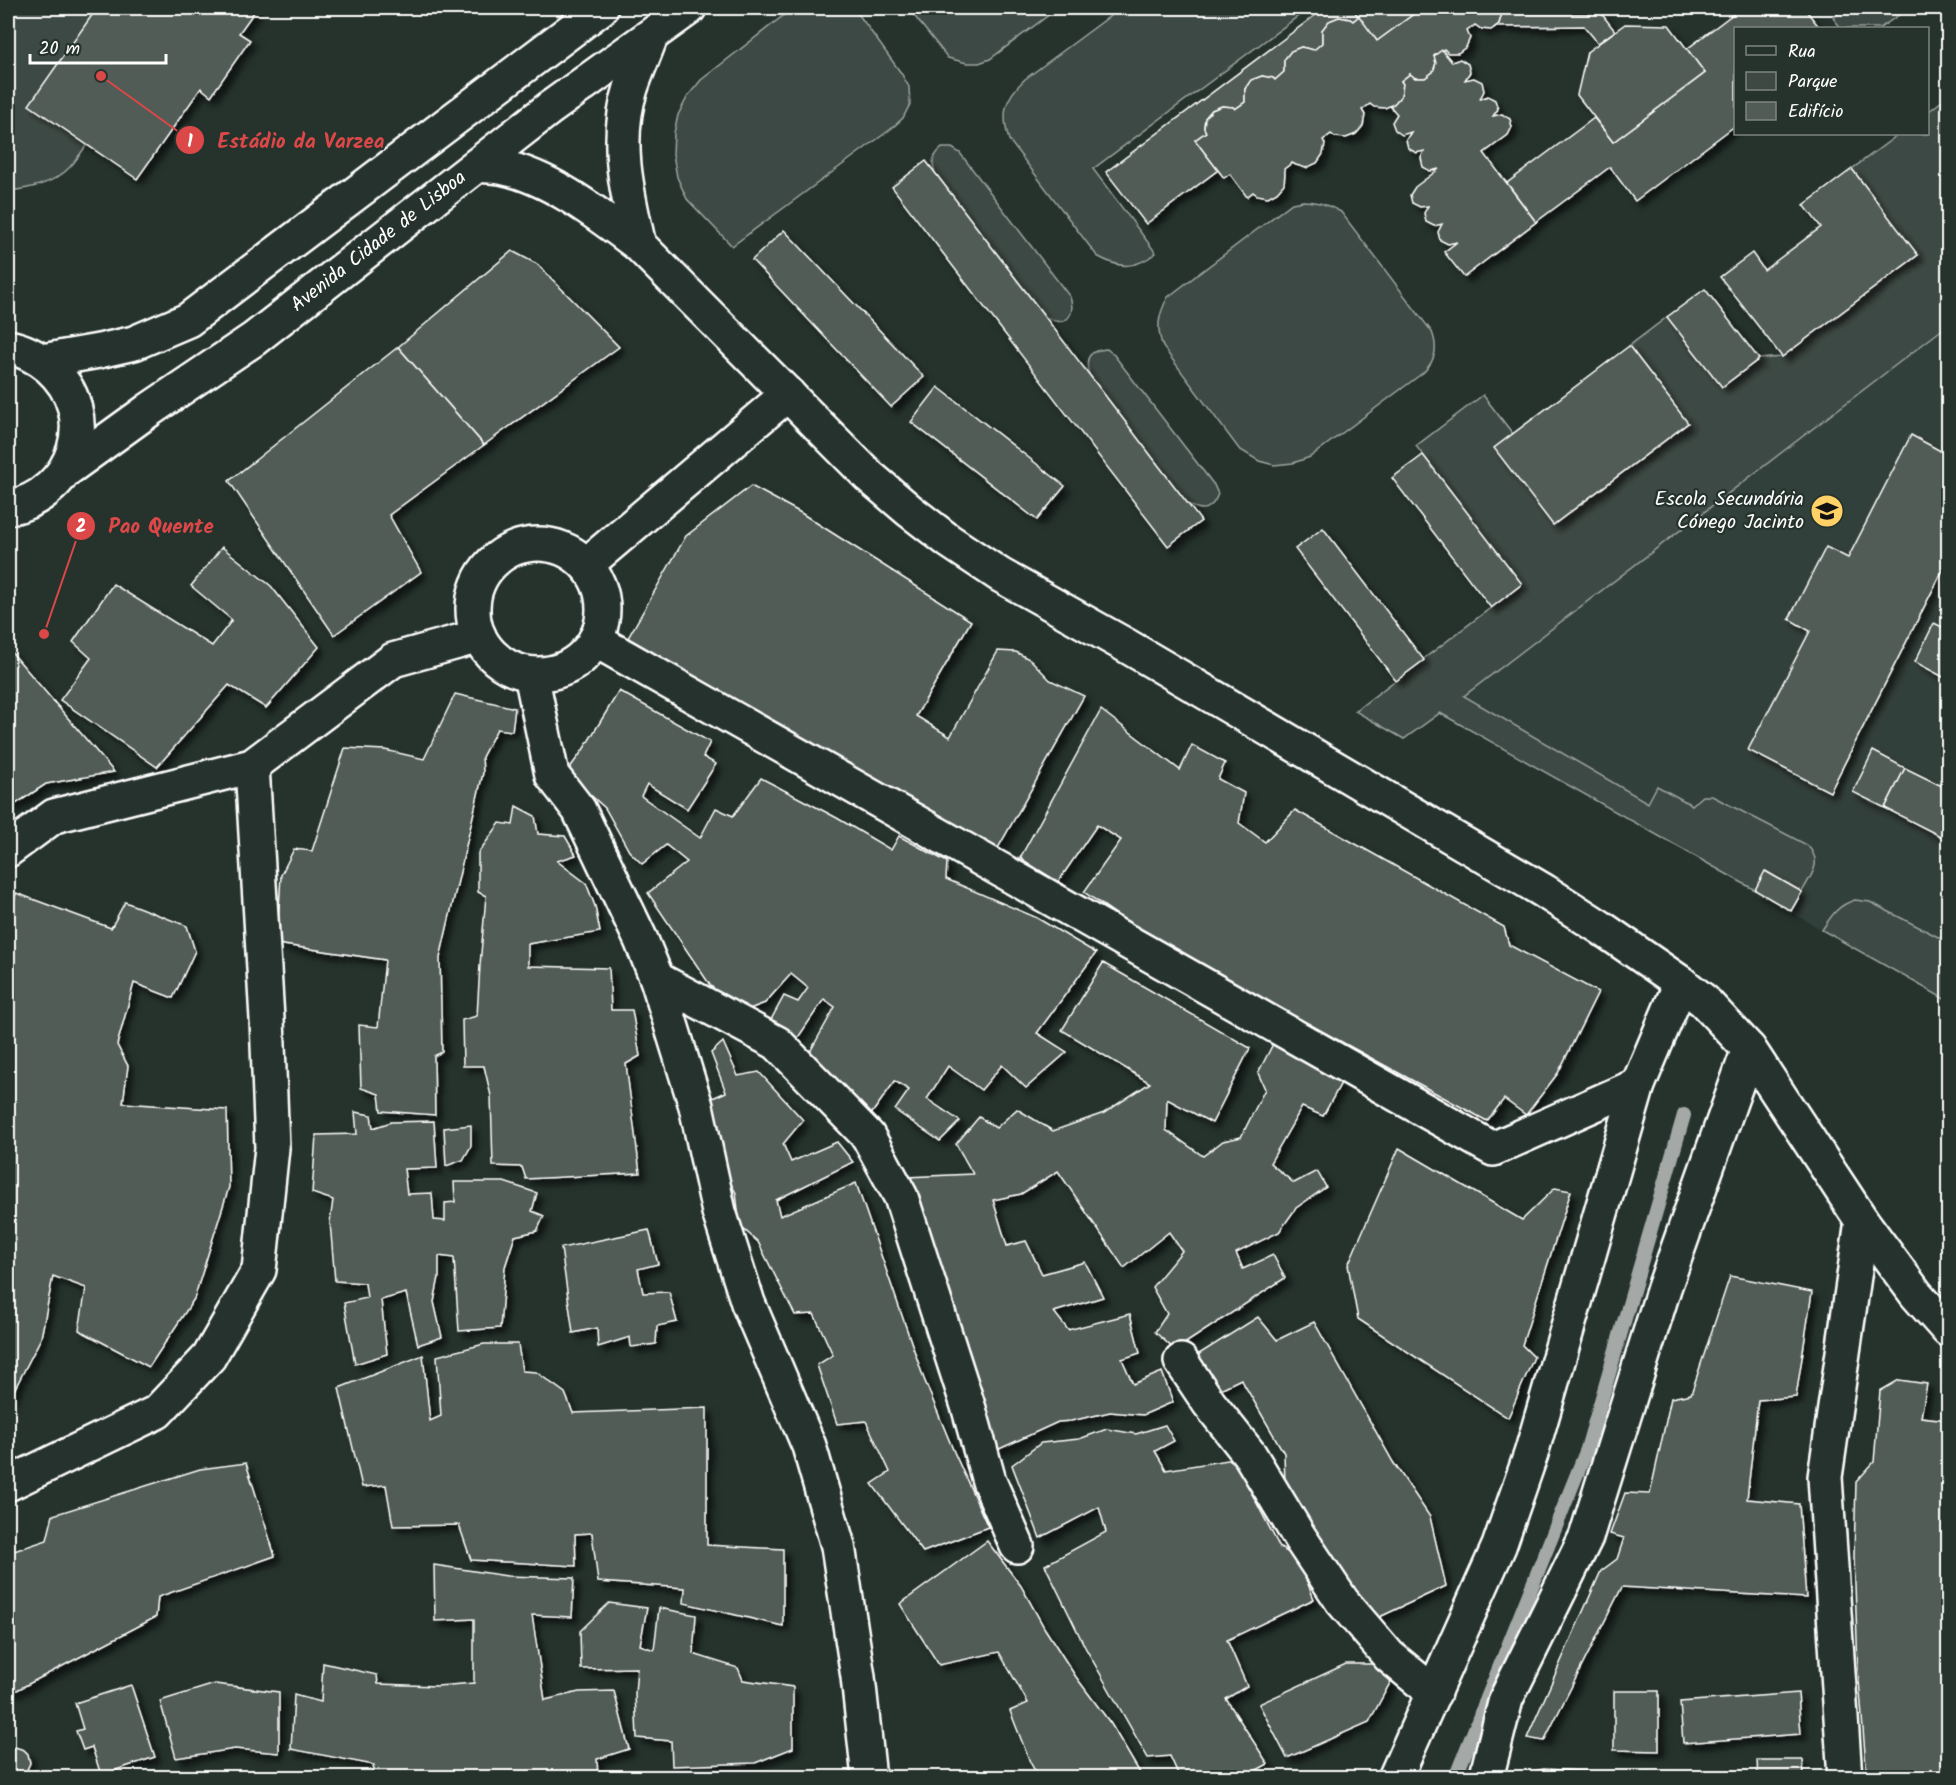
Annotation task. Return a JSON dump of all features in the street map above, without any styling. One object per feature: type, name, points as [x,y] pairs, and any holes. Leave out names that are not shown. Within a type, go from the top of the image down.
[{"type":"street","points":[[42,361],[134,343],[188,320],[601,8]]},
{"type":"street","name":"Avenida Cidade de Lisboa","points":[[66,470],[254,339],[550,108],[689,8]]},
{"type":"street","points":[[639,245],[628,200],[622,148],[624,120],[630,90],[651,36]]},
{"type":"street","points":[[478,165],[501,167],[545,183],[597,213],[639,245],[869,476],[949,542],[1000,575],[1127,646],[1544,891],[1600,927],[1704,1001],[1749,1049],[1862,1221],[1916,1294],[1948,1330]]},
{"type":"street","points":[[8,347],[18,349],[42,361],[60,377],[72,399],[77,423],[76,447],[66,470],[42,495],[8,509]]},
{"type":"street","points":[[586,565],[788,394]]},
{"type":"street","points":[[531,544],[551,546],[570,553],[586,565],[597,582],[603,602],[602,622],[596,640],[584,656],[568,667],[550,673],[531,674],[510,668],[491,654],[479,636],[473,616],[474,596],[481,577],[494,561],[511,550],[531,544]]},
{"type":"street","points":[[8,850],[54,816],[252,766],[393,660],[479,636]]},
{"type":"street","points":[[596,640],[1493,1149],[1638,1085]]},
{"type":"street","points":[[531,674],[552,775],[579,810],[641,940],[657,980],[696,1106],[719,1212],[748,1303],[809,1446],[838,1546],[858,1677],[868,1778]]},
{"type":"street","points":[[8,1484],[157,1412],[209,1357],[259,1270],[272,1148],[252,766]]},
{"type":"street","points":[[657,980],[777,1043],[868,1136],[901,1197],[969,1409],[989,1481],[1017,1546]]},
{"type":"street","points":[[1395,1778],[1499,1546],[1527,1464],[1638,1085],[1681,983]]},
{"type":"street","points":[[1486,1778],[1506,1699],[1586,1537],[1664,1288],[1749,1049]]},
{"type":"street","points":[[1845,1778],[1825,1477],[1862,1221]]},
{"type":"street","points":[[1181,1361],[1250,1455],[1300,1538],[1342,1601],[1389,1656],[1434,1693]]},
{"type":"shaded area","name":"Escola Secundária Cónego Jacinto","points":[[1948,325],[1948,1001],[1440,713]]},
{"type":"green space","points":[[8,8],[242,8],[128,172],[87,145],[63,174],[32,187],[8,191]]},
{"type":"green space","points":[[793,8],[854,8],[901,73],[909,87],[910,104],[903,118],[891,129],[732,246],[687,199],[677,177],[673,154],[678,115],[688,96],[701,80]]},
{"type":"green space","points":[[908,8],[1058,8],[990,59],[979,63],[967,63],[948,58]]},
{"type":"green space","points":[[1121,8],[1309,8],[1093,169],[1156,253],[1141,262],[1127,265],[1113,263],[1097,256],[1009,140],[1005,122],[1009,100],[1025,79]]},
{"type":"green space","points":[[1846,8],[1909,8],[1881,27],[1840,27],[1833,18]]},
{"type":"green space","points":[[1948,96],[1948,325],[1464,696],[1648,803],[1657,786],[1692,805],[1702,796],[1712,796],[1807,845],[1815,857],[1815,863],[1802,892],[1766,871],[1755,890],[1440,713],[1404,739],[1355,711],[1522,584],[1416,446],[1483,395],[1513,434],[1554,525],[1688,423],[1629,346],[1667,317],[1723,387],[1759,359],[1782,357],[1917,255],[1852,169],[1898,135],[1929,135],[1929,111]]},
{"type":"green space","points":[[942,148],[952,148],[960,153],[1070,297],[1072,310],[1067,319],[1057,321],[1045,316],[935,173],[934,159]]},
{"type":"green space","points":[[1303,201],[1323,204],[1341,212],[1432,332],[1435,353],[1424,372],[1310,457],[1293,463],[1274,465],[1259,461],[1239,449],[1163,347],[1159,334],[1159,322],[1168,297],[1292,203]]},
{"type":"green space","points":[[1107,349],[1214,485],[1218,494],[1210,507],[1203,509],[1188,504],[1089,374],[1087,363],[1090,356],[1096,351]]},
{"type":"green space","points":[[1855,900],[1870,902],[1948,942],[1948,1001],[1822,930],[1832,915]]},
{"type":"building","points":[[97,8],[257,8],[239,33],[250,40],[211,96],[201,88],[137,179],[29,105]]},
{"type":"building","points":[[1325,8],[1352,8],[1359,16],[1353,21],[1339,17],[1329,21],[1322,30],[1322,43],[1314,50],[1301,47],[1291,51],[1284,60],[1284,72],[1275,80],[1262,76],[1251,80],[1245,89],[1245,102],[1235,109],[1222,106],[1212,110],[1205,118],[1206,132],[1195,140],[1218,170],[1146,224],[1106,172]]},
{"type":"building","points":[[1352,8],[1422,8],[1377,41]]},
{"type":"building","points":[[1422,8],[1500,8],[1502,14],[1499,24],[1491,30],[1481,29],[1475,25],[1467,31],[1470,38],[1466,47],[1458,53],[1448,53],[1444,49],[1434,56],[1436,63],[1433,72],[1425,78],[1415,78],[1410,74],[1401,81],[1403,84],[1401,96],[1394,104],[1385,108],[1374,107],[1370,104],[1362,110],[1365,115],[1363,126],[1356,134],[1346,138],[1335,137],[1331,134],[1323,140],[1325,144],[1323,154],[1317,163],[1306,168],[1292,163],[1284,169],[1284,184],[1277,192],[1268,197],[1253,192],[1247,197],[1230,174],[1224,178],[1195,140],[1206,132],[1205,118],[1212,110],[1222,106],[1235,109],[1245,102],[1245,89],[1251,80],[1262,76],[1275,80],[1284,72],[1284,60],[1291,51],[1301,47],[1314,50],[1322,43],[1322,30],[1329,21],[1339,17],[1353,21],[1359,16],[1377,41]]},
{"type":"building","points":[[1741,8],[1804,8],[1819,27],[1734,27],[1734,127],[1635,201],[1610,167],[1536,222],[1507,183],[1594,118],[1613,142],[1705,73],[1687,49]]},
{"type":"building","points":[[1502,13],[1601,13],[1615,31],[1598,43],[1584,26],[1495,27],[1499,24]]},
{"type":"building","points":[[1625,24],[1669,25],[1705,73],[1613,142],[1577,95],[1587,52]]},
{"type":"building","points":[[1442,50],[1452,62],[1460,59],[1468,64],[1470,72],[1465,80],[1474,78],[1482,82],[1484,91],[1480,99],[1488,96],[1495,100],[1498,109],[1493,116],[1502,114],[1510,119],[1512,127],[1508,135],[1484,153],[1536,222],[1464,277],[1444,252],[1457,242],[1448,244],[1440,240],[1438,232],[1442,224],[1434,226],[1426,222],[1424,213],[1428,206],[1420,207],[1412,203],[1410,195],[1415,187],[1439,169],[1430,171],[1423,167],[1421,158],[1424,151],[1416,153],[1408,148],[1406,140],[1411,132],[1402,135],[1395,130],[1392,122],[1397,114],[1390,106],[1401,96],[1403,84],[1401,81],[1410,74],[1415,78],[1425,78],[1433,72],[1436,63],[1434,56]]},
{"type":"building","points":[[926,161],[1201,521],[1168,546],[892,187]]},
{"type":"building","points":[[1852,169],[1918,255],[1782,357],[1720,277],[1752,253],[1764,270],[1821,227],[1804,205]]},
{"type":"building","points":[[784,230],[924,377],[891,407],[752,260]]},
{"type":"building","points":[[512,251],[537,264],[619,347],[484,445],[398,347]]},
{"type":"building","points":[[1705,289],[1759,359],[1722,387],[1667,317]]},
{"type":"building","points":[[1629,346],[1688,423],[1553,525],[1494,448]]},
{"type":"building","points":[[398,347],[484,445],[389,515],[421,572],[334,635],[229,481]]},
{"type":"building","points":[[938,387],[1065,486],[1037,520],[911,422]]},
{"type":"building","points":[[1911,435],[1948,455],[1948,560],[1830,792],[1748,750],[1810,631],[1789,619],[1826,547],[1848,558]]},
{"type":"building","points":[[1423,455],[1522,584],[1491,608],[1392,478]]},
{"type":"building","points":[[751,486],[801,513],[971,621],[916,716],[950,737],[998,651],[1016,652],[1031,660],[1050,680],[1084,696],[998,848],[955,828],[628,638],[686,536]]},
{"type":"building","points":[[1323,528],[1424,660],[1396,681],[1295,549]]},
{"type":"building","points":[[222,547],[271,586],[319,647],[266,708],[229,685],[157,767],[60,700],[91,658],[73,642],[113,584],[212,646],[232,620],[191,586]]},
{"type":"building","points":[[1934,623],[1948,630],[1947,679],[1915,662]]},
{"type":"building","points":[[8,648],[114,772],[46,784],[8,809]]},
{"type":"building","points":[[619,691],[710,742],[703,757],[716,764],[687,809],[647,784],[641,796],[700,838],[716,808],[733,816],[761,778],[837,818],[891,850],[899,836],[947,862],[946,879],[1037,918],[1096,953],[1037,1033],[1067,1052],[1026,1088],[1002,1065],[981,1090],[948,1066],[927,1099],[960,1121],[940,1141],[895,1110],[909,1090],[895,1081],[867,1120],[806,1059],[835,1007],[824,999],[793,1045],[768,1025],[784,996],[798,1002],[808,988],[791,974],[765,1003],[739,1013],[710,985],[648,893],[687,862],[666,845],[642,864],[629,851],[605,808],[566,773]]},
{"type":"building","points":[[455,694],[515,708],[512,731],[497,729],[482,757],[483,773],[440,958],[442,1052],[434,1056],[435,1115],[381,1111],[379,1094],[361,1088],[359,1025],[378,1027],[385,960],[277,944],[281,875],[294,849],[312,851],[345,748],[385,750],[424,759]]},
{"type":"building","points":[[1101,710],[1180,770],[1192,745],[1225,763],[1218,779],[1244,793],[1239,823],[1265,842],[1295,810],[1504,927],[1509,945],[1598,992],[1558,1073],[1526,1115],[1504,1099],[1487,1121],[1149,937],[1084,892],[1121,840],[1097,825],[1058,882],[1020,858]]},
{"type":"building","points":[[1873,751],[1905,768],[1885,808],[1853,792]]},
{"type":"building","points":[[1905,768],[1948,789],[1948,840],[1885,808]]},
{"type":"building","points":[[516,806],[535,816],[538,834],[565,836],[576,855],[557,861],[586,883],[595,906],[600,932],[528,944],[528,966],[609,968],[611,1010],[632,1010],[640,1056],[626,1064],[640,1173],[526,1179],[522,1167],[493,1166],[491,1096],[484,1066],[463,1066],[462,1020],[477,1016],[486,896],[478,892],[478,853],[500,823],[513,825]]},
{"type":"building","points":[[1765,871],[1802,892],[1791,911],[1755,890]]},
{"type":"building","points":[[16,893],[111,928],[125,902],[187,926],[195,951],[173,998],[134,983],[117,1045],[128,1066],[123,1103],[227,1110],[229,1187],[194,1299],[149,1367],[79,1330],[86,1288],[53,1276],[41,1338],[8,1402],[8,929]]},
{"type":"building","points":[[1103,963],[1250,1048],[1212,1123],[1167,1099],[1166,1130],[1203,1156],[1223,1141],[1241,1137],[1265,1089],[1258,1073],[1273,1044],[1341,1083],[1323,1116],[1302,1107],[1270,1163],[1294,1183],[1317,1171],[1326,1187],[1296,1208],[1279,1232],[1236,1253],[1243,1269],[1273,1255],[1285,1278],[1175,1350],[1155,1332],[1167,1314],[1152,1287],[1182,1251],[1169,1232],[1124,1268],[1058,1171],[1021,1194],[993,1200],[1007,1246],[1026,1241],[1042,1274],[1085,1262],[1103,1297],[1054,1312],[1068,1330],[1130,1314],[1140,1353],[1122,1359],[1133,1384],[1162,1372],[1173,1402],[1143,1415],[1110,1412],[1058,1422],[995,1451],[906,1177],[973,1174],[956,1144],[979,1117],[996,1128],[1017,1109],[1053,1131],[1104,1113],[1150,1083],[1062,1030]]},
{"type":"building","points":[[723,1042],[738,1076],[759,1072],[803,1120],[783,1144],[791,1162],[837,1142],[853,1162],[776,1200],[780,1216],[856,1183],[924,1379],[988,1527],[923,1552],[872,1484],[890,1472],[866,1421],[837,1424],[817,1365],[833,1355],[814,1314],[795,1315],[758,1242],[740,1226],[736,1193],[727,1177],[708,1100],[726,1092],[711,1053]]},
{"type":"building","points":[[355,1112],[371,1115],[373,1128],[391,1122],[434,1121],[437,1168],[404,1169],[407,1194],[432,1193],[434,1220],[445,1221],[445,1203],[455,1202],[454,1182],[504,1182],[537,1193],[532,1211],[544,1216],[537,1231],[515,1236],[505,1267],[500,1328],[459,1331],[454,1258],[439,1256],[439,1277],[434,1302],[442,1337],[418,1345],[406,1293],[381,1300],[387,1354],[355,1364],[344,1303],[367,1298],[365,1283],[335,1281],[330,1222],[333,1200],[312,1193],[316,1135],[357,1134]]},
{"type":"building","points":[[471,1125],[471,1146],[463,1160],[446,1166],[444,1128]]},
{"type":"building","points":[[1399,1148],[1522,1220],[1555,1188],[1571,1191],[1522,1345],[1534,1357],[1508,1418],[1358,1319],[1348,1265]]},
{"type":"building","points":[[649,1230],[658,1264],[638,1269],[643,1293],[669,1292],[677,1322],[657,1326],[656,1344],[631,1347],[630,1337],[598,1347],[597,1328],[573,1333],[561,1248]]},
{"type":"building","points":[[1730,1276],[1812,1292],[1796,1397],[1758,1400],[1747,1499],[1799,1504],[1806,1598],[1622,1587],[1544,1741],[1527,1738],[1601,1571],[1617,1559],[1624,1538],[1610,1534],[1625,1493],[1650,1494],[1671,1398],[1691,1394]]},
{"type":"building","points":[[1258,1317],[1277,1340],[1314,1322],[1393,1462],[1430,1517],[1446,1586],[1371,1621],[1333,1575],[1318,1535],[1285,1485],[1284,1453],[1241,1379],[1210,1394],[1191,1359]]},
{"type":"building","points":[[484,1344],[518,1344],[522,1371],[536,1372],[565,1393],[573,1413],[707,1408],[707,1545],[783,1549],[783,1626],[684,1603],[685,1588],[598,1582],[592,1533],[575,1534],[576,1566],[471,1560],[459,1525],[393,1526],[386,1485],[362,1487],[339,1388],[423,1355],[430,1421],[441,1416],[437,1356]]},
{"type":"building","points":[[1899,1380],[1927,1384],[1921,1417],[1948,1420],[1948,1778],[1867,1778],[1858,1668],[1854,1556],[1856,1482],[1874,1462],[1880,1391]]},
{"type":"building","points":[[1165,1425],[1174,1441],[1155,1451],[1166,1470],[1234,1459],[1280,1548],[1297,1557],[1314,1599],[1227,1640],[1247,1686],[1226,1699],[1268,1764],[1242,1778],[1180,1778],[1170,1756],[1148,1758],[1085,1647],[1045,1565],[1106,1532],[1099,1507],[1040,1538],[1012,1465],[1041,1443],[1079,1439],[1107,1429],[1136,1434]]},
{"type":"building","points":[[246,1463],[275,1556],[158,1597],[156,1617],[17,1690],[8,1691],[8,1553],[47,1540],[53,1515],[200,1469]]},
{"type":"building","points":[[987,1541],[1021,1586],[1045,1629],[1076,1677],[1111,1724],[1143,1778],[1039,1778],[1030,1762],[1010,1711],[1028,1703],[999,1652],[939,1665],[900,1604]]},
{"type":"building","points":[[434,1565],[507,1576],[574,1578],[572,1617],[532,1615],[545,1700],[579,1692],[614,1691],[629,1749],[597,1759],[598,1778],[371,1778],[374,1765],[291,1749],[294,1695],[321,1702],[323,1663],[377,1675],[378,1684],[437,1686],[474,1683],[474,1619],[435,1621]]},
{"type":"building","points":[[609,1603],[647,1608],[640,1645],[654,1650],[659,1608],[696,1615],[693,1654],[738,1668],[743,1680],[793,1687],[793,1748],[755,1763],[672,1766],[671,1741],[637,1738],[635,1694],[637,1668],[581,1669],[580,1631]]},
{"type":"building","points":[[1346,1664],[1381,1664],[1391,1681],[1369,1722],[1287,1758],[1259,1704]]},
{"type":"building","points":[[215,1684],[279,1692],[279,1753],[235,1749],[176,1758],[160,1701]]},
{"type":"building","points":[[131,1685],[155,1757],[101,1775],[92,1747],[83,1750],[76,1731],[83,1729],[75,1703]]},
{"type":"building","points":[[1614,1691],[1659,1691],[1659,1751],[1614,1750]]},
{"type":"building","points":[[1798,1693],[1801,1734],[1683,1743],[1680,1702]]},
{"type":"building","points":[[15,1747],[28,1754],[30,1763],[26,1772],[18,1776],[8,1773],[8,1750]]},
{"type":"building","points":[[1757,1760],[1803,1760],[1804,1778],[1758,1778]]},
{"type":"building","points":[[1544,1769],[1616,1773],[1616,1778],[1501,1778]]},
{"type":"building","points":[[1646,1772],[1703,1778],[1646,1778]]},
{"type":"waterway","points":[[1455,1778],[1587,1449],[1684,1115]]},
{"type":"place","name":"Estádio da Varzea","points":[[101,76]]},
{"type":"place","name":"Escola Secundária Cónego Jacinto","points":[[1827,511]]},
{"type":"place","name":"Pao Quente","points":[[44,634]]}]
